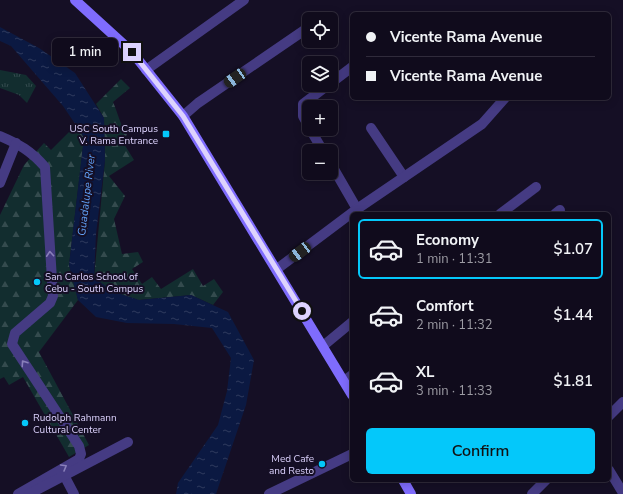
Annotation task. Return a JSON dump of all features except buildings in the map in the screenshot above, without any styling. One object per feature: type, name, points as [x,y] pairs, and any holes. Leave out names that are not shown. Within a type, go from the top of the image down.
[{"type":"main road","points":[[75,0],[132,52],[183,116],[323,346],[348,378]]},
{"type":"main road","points":[[404,482],[411,494]]},
{"type":"street","points":[[146,70],[244,0]]},
{"type":"street","points":[[183,116],[198,103],[302,32]]},
{"type":"street","points":[[338,78],[350,69]]},
{"type":"street","points":[[308,100],[319,92]]},
{"type":"street","points":[[353,212],[482,124],[503,100]]},
{"type":"street","points":[[371,128],[404,177]]},
{"type":"street","points":[[0,136],[16,143],[32,153],[45,167],[53,296],[50,303],[15,333],[12,344],[80,446],[81,454],[79,459],[18,494]]},
{"type":"street","points":[[0,183],[16,143]]},
{"type":"street","points":[[338,176],[357,209]]},
{"type":"street","points":[[503,212],[536,186]]},
{"type":"street","points":[[277,270],[350,214]]},
{"type":"street","points":[[323,346],[350,324]]},
{"type":"street","points":[[611,414],[623,402]]},
{"type":"street","points":[[30,494],[128,442]]},
{"type":"street","points":[[270,494],[350,455]]},
{"type":"street","points":[[611,473],[623,493]]},
{"type":"street","points":[[64,477],[74,494]]},
{"type":"street","points":[[532,494],[544,482]]},
{"type":"green space","points":[[0,70],[26,75],[36,86],[27,103],[19,95],[0,88]]},
{"type":"green space","points":[[121,79],[130,88],[113,102],[127,135],[121,139],[134,160],[109,176],[125,196],[114,219],[122,254],[138,252],[143,262],[132,269],[142,284],[152,277],[161,289],[193,269],[203,286],[214,279],[223,292],[213,305],[191,295],[139,300],[114,292],[94,278],[105,160],[104,118],[96,104]]},
{"type":"green space","points":[[76,125],[84,138],[69,265],[78,300],[39,352],[89,445],[69,457],[23,377],[9,385],[4,377],[0,379],[0,215],[24,165],[44,143],[51,150]]},
{"type":"water","name":"Guadalupe River","points":[[0,27],[39,48],[75,73],[104,118],[105,160],[96,234],[94,278],[114,292],[139,300],[191,295],[228,312],[254,360],[246,405],[216,494],[176,494],[178,483],[218,425],[227,391],[231,358],[212,328],[174,324],[127,323],[96,317],[78,300],[69,265],[84,137],[63,106],[11,46],[0,41]]},
{"type":"place","name":"USC South Campus V. Rama Entrance","points":[[166,134]]},
{"type":"place","name":"San Carlos School of Cebu - South Campus","points":[[37,282]]},
{"type":"place","name":"Rudolph Rahmann Cultural Center","points":[[25,423]]},
{"type":"place","name":"Med Cafe and Resto","points":[[322,464]]},
{"type":"route","points":[[132,52],[183,116],[302,311]]}]
